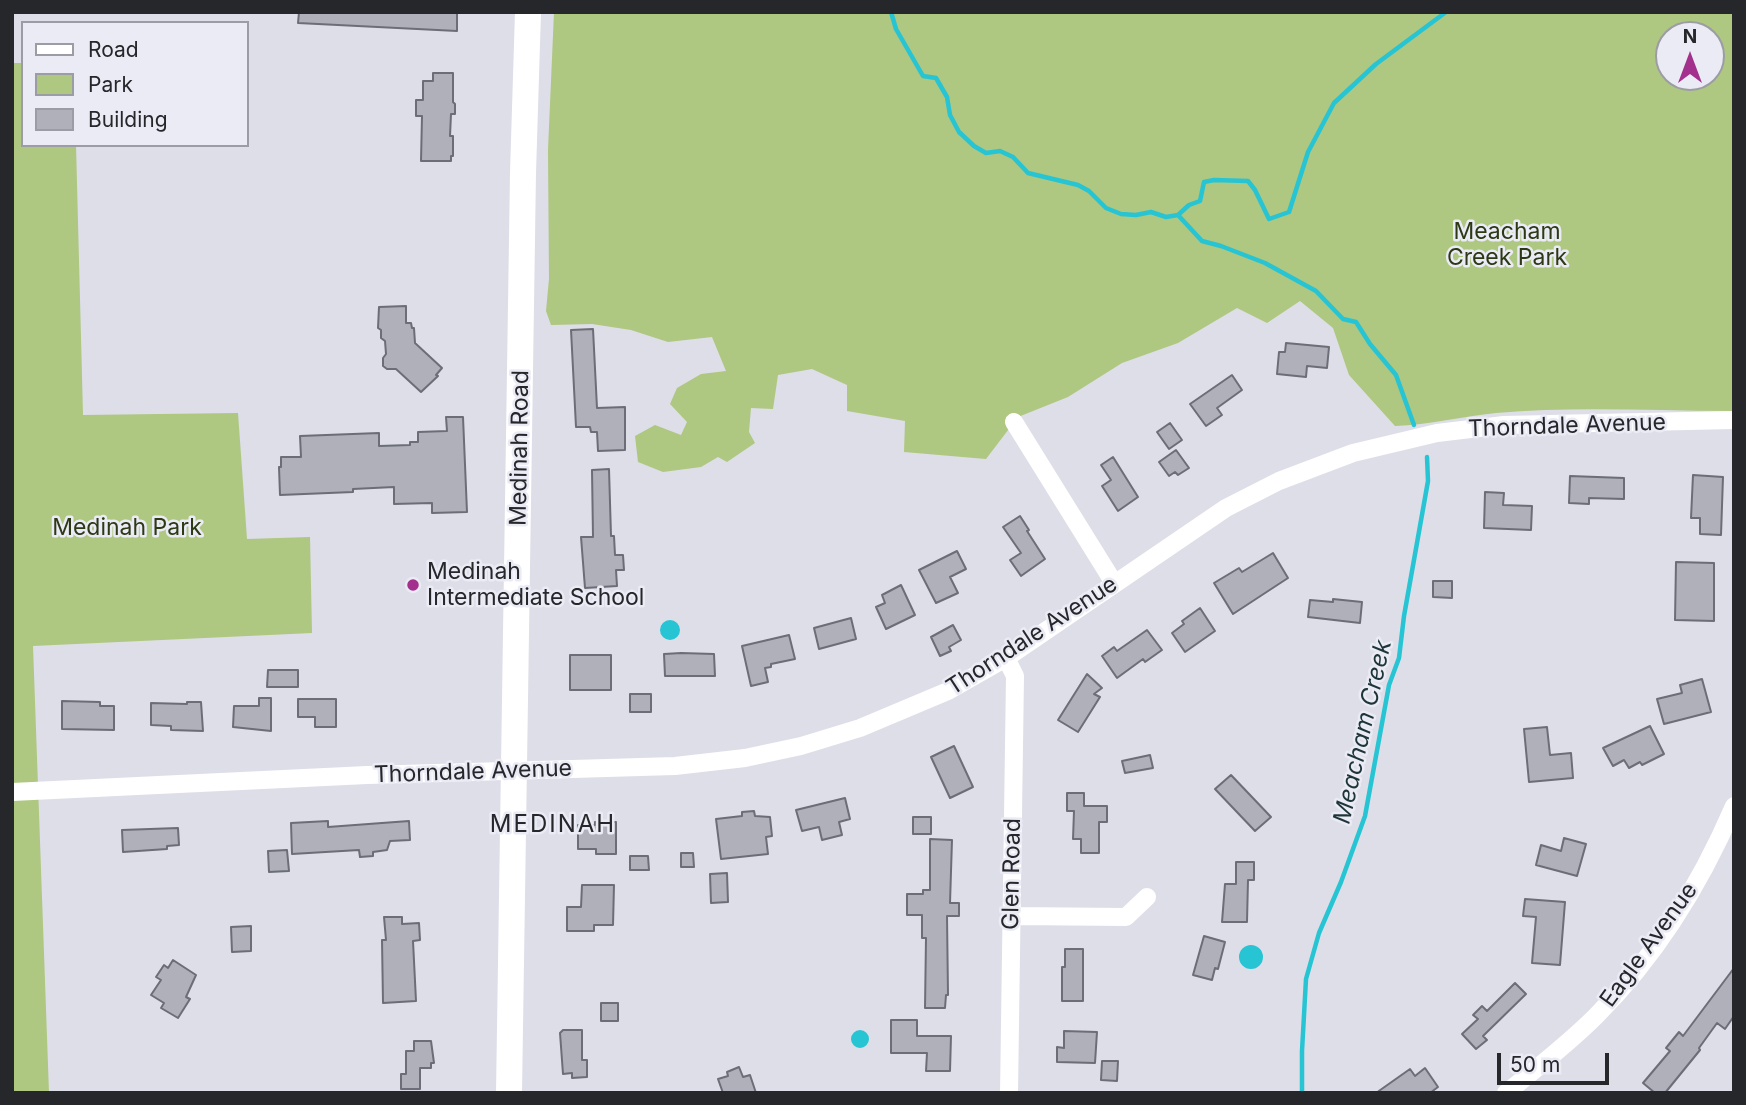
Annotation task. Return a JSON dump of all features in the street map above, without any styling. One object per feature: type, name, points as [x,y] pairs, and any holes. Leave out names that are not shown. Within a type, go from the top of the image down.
[{"type":"main road","name":"Medinah Road","points":[[509,1093],[528,12]]},
{"type":"street","name":"Thorndale Avenue","points":[[12,792],[344,776],[675,766],[745,758],[801,746],[860,728],[919,705],[1006,658],[1226,508],[1279,481],[1353,453],[1398,440],[1466,428],[1734,420]]},
{"type":"street","points":[[1014,422],[1114,583]]},
{"type":"street","name":"Glen Road","points":[[1006,658],[1015,676],[1009,1093]]},
{"type":"street","name":"Eagle Avenue","points":[[1506,1093],[1597,1015],[1637,970],[1685,902],[1721,837],[1734,806]]},
{"type":"street","points":[[1012,916],[1126,917],[1147,897]]},
{"type":"green space","name":"Meacham Creek Park","points":[[554,12],[1734,12],[1733,411],[1525,411],[1395,426],[1349,375],[1333,328],[1300,301],[1267,323],[1237,308],[1178,343],[1122,363],[1068,397],[1018,417],[986,459],[904,452],[905,421],[847,411],[847,385],[812,369],[778,375],[773,409],[751,408],[749,432],[755,443],[727,462],[718,457],[701,467],[663,472],[638,462],[635,436],[655,425],[681,435],[687,422],[670,404],[677,388],[701,374],[726,371],[712,337],[668,342],[631,330],[592,324],[551,325],[546,311],[549,279],[548,150]]},
{"type":"green space","name":"Medinah Park","points":[[12,63],[21,63],[21,147],[76,147],[83,415],[238,413],[247,539],[310,537],[312,633],[33,646],[49,1093],[12,1093]]},
{"type":"water","points":[[670,620],[677,623],[680,630],[677,637],[670,640],[663,637],[660,630],[663,623]]},
{"type":"water","points":[[1251,945],[1259,949],[1263,957],[1259,965],[1251,969],[1243,965],[1239,957],[1243,949]]},
{"type":"water","points":[[856,1030],[864,1030],[869,1039],[867,1046],[856,1048],[851,1043],[851,1035]]},
{"type":"building","points":[[299,12],[457,12],[457,31],[298,23]]},
{"type":"building","points":[[433,73],[453,73],[455,114],[451,114],[451,161],[421,161],[422,116],[416,116],[416,100],[423,100],[423,81],[433,81]]},
{"type":"building","points":[[406,306],[406,323],[411,323],[414,328],[415,343],[442,368],[436,375],[438,376],[421,392],[396,369],[383,366],[386,354],[385,341],[378,328],[379,307]]},
{"type":"building","points":[[593,329],[597,408],[625,407],[625,450],[598,451],[597,432],[591,432],[590,427],[576,427],[571,330]]},
{"type":"building","points":[[1286,343],[1329,347],[1327,368],[1307,366],[1306,377],[1277,374],[1279,352],[1285,352]]},
{"type":"building","points":[[1232,375],[1242,390],[1217,408],[1222,415],[1206,426],[1190,404]]},
{"type":"building","points":[[446,417],[463,417],[467,512],[432,513],[432,503],[394,504],[394,487],[353,489],[353,492],[280,495],[281,457],[301,457],[300,436],[379,433],[379,446],[410,445],[410,442],[418,442],[418,432],[447,431]]},
{"type":"building","points":[[1170,423],[1182,440],[1169,449],[1157,432]]},
{"type":"building","points":[[1176,450],[1189,468],[1178,475],[1175,472],[1169,476],[1159,462]]},
{"type":"building","points":[[1113,457],[1138,497],[1118,511],[1102,486],[1111,480],[1101,465]]},
{"type":"building","points":[[609,469],[611,536],[614,536],[615,555],[623,555],[624,570],[616,570],[617,586],[585,588],[581,537],[593,537],[592,470]]},
{"type":"building","points":[[1693,475],[1723,477],[1721,535],[1700,534],[1700,518],[1691,518]]},
{"type":"building","points":[[1570,476],[1624,478],[1624,499],[1589,498],[1589,504],[1569,503]]},
{"type":"building","points":[[1485,492],[1504,493],[1503,505],[1532,506],[1531,530],[1484,528]]},
{"type":"building","points":[[1020,516],[1045,559],[1021,576],[1010,560],[1021,553],[1003,527]]},
{"type":"building","points":[[957,551],[966,569],[950,577],[958,593],[936,603],[919,570]]},
{"type":"building","points":[[1273,553],[1288,578],[1233,614],[1214,583],[1239,568],[1242,572]]},
{"type":"building","points":[[1676,562],[1714,563],[1714,621],[1675,620]]},
{"type":"building","points":[[1433,581],[1452,581],[1452,598],[1433,597]]},
{"type":"building","points":[[901,585],[915,615],[886,629],[876,607],[885,603],[882,595]]},
{"type":"building","points":[[1333,599],[1362,602],[1360,623],[1308,617],[1310,600],[1333,602]]},
{"type":"building","points":[[1200,608],[1215,631],[1185,652],[1172,633],[1184,624],[1182,621]]},
{"type":"building","points":[[851,618],[856,639],[819,649],[814,628]]},
{"type":"building","points":[[953,625],[961,640],[949,647],[951,651],[940,656],[931,637]]},
{"type":"building","points":[[1147,630],[1162,650],[1145,662],[1143,659],[1117,678],[1102,656],[1114,647],[1117,651]]},
{"type":"building","points":[[789,635],[795,659],[771,664],[771,667],[765,668],[768,682],[751,686],[742,646]]},
{"type":"building","points":[[664,654],[714,654],[715,676],[665,676]]},
{"type":"building","points":[[570,655],[611,655],[611,690],[570,690]]},
{"type":"building","points":[[268,670],[298,670],[298,687],[267,687]]},
{"type":"building","points":[[1087,674],[1102,688],[1094,694],[1100,697],[1078,732],[1058,720]]},
{"type":"building","points":[[1702,679],[1711,712],[1664,724],[1657,699],[1682,693],[1680,685]]},
{"type":"building","points":[[630,694],[651,694],[651,712],[630,712]]},
{"type":"building","points":[[259,698],[271,698],[271,731],[233,727],[234,706],[259,706]]},
{"type":"building","points":[[298,699],[336,699],[336,727],[315,727],[315,717],[298,717]]},
{"type":"building","points":[[62,701],[100,702],[100,706],[114,706],[114,730],[62,729]]},
{"type":"building","points":[[201,702],[203,731],[171,730],[171,726],[151,725],[151,703]]},
{"type":"building","points":[[1650,726],[1664,754],[1642,765],[1640,762],[1629,768],[1624,760],[1613,766],[1603,748]]},
{"type":"building","points":[[1547,727],[1550,755],[1571,753],[1573,778],[1529,782],[1524,729]]},
{"type":"building","points":[[954,746],[973,787],[950,798],[931,757]]},
{"type":"building","points":[[1150,755],[1153,768],[1125,773],[1122,761]]},
{"type":"building","points":[[1231,775],[1271,817],[1255,831],[1215,789]]},
{"type":"building","points":[[1067,793],[1084,793],[1084,806],[1107,806],[1107,822],[1099,822],[1099,853],[1081,853],[1081,839],[1073,839],[1074,811],[1067,811]]},
{"type":"building","points":[[845,798],[850,819],[839,822],[842,835],[822,840],[819,827],[802,831],[796,810]]},
{"type":"building","points":[[754,811],[755,816],[770,817],[772,836],[766,837],[768,854],[721,859],[716,819],[742,816],[742,812]]},
{"type":"building","points":[[913,817],[931,817],[931,834],[913,834]]},
{"type":"building","points":[[328,821],[328,827],[409,821],[410,840],[390,841],[387,850],[373,852],[373,856],[360,857],[359,850],[292,854],[291,823]]},
{"type":"building","points":[[595,822],[616,822],[616,854],[596,854],[596,849],[578,849],[578,825],[595,825]]},
{"type":"building","points":[[178,828],[179,845],[167,846],[167,849],[123,852],[122,830]]},
{"type":"building","points":[[1564,838],[1586,844],[1577,876],[1536,865],[1541,845],[1561,851]]},
{"type":"building","points":[[930,839],[952,840],[950,903],[959,903],[959,916],[947,916],[948,995],[945,1008],[925,1008],[926,938],[922,938],[922,915],[907,915],[907,894],[923,894],[923,890],[930,890]]},
{"type":"building","points":[[287,850],[289,871],[269,872],[268,851]]},
{"type":"building","points":[[681,853],[693,853],[694,867],[681,867]]},
{"type":"building","points":[[630,856],[648,856],[649,870],[630,870]]},
{"type":"building","points":[[1236,862],[1254,862],[1254,880],[1248,880],[1247,922],[1222,922],[1225,884],[1236,884]]},
{"type":"building","points":[[727,873],[728,902],[711,903],[710,874]]},
{"type":"building","points":[[582,885],[614,885],[613,925],[594,925],[594,931],[567,931],[567,907],[581,907]]},
{"type":"building","points":[[1525,899],[1565,902],[1560,965],[1532,963],[1536,917],[1523,916]]},
{"type":"building","points":[[384,917],[402,917],[402,924],[419,923],[420,940],[413,941],[416,1001],[383,1003],[382,940],[386,940]]},
{"type":"building","points":[[251,926],[251,951],[232,952],[231,927]]},
{"type":"building","points":[[1204,936],[1225,942],[1218,969],[1215,968],[1212,980],[1193,975]]},
{"type":"building","points":[[1065,949],[1083,949],[1083,1001],[1062,1001]]},
{"type":"building","points":[[173,960],[196,975],[186,997],[190,999],[178,1018],[161,1008],[164,1003],[151,995],[161,980],[156,977],[164,965],[168,968]]},
{"type":"building","points":[[1734,968],[1734,1016],[1725,1029],[1717,1023],[1700,1050],[1665,1093],[1655,1093],[1643,1083],[1670,1051],[1666,1048],[1679,1032],[1683,1036]]},
{"type":"building","points":[[1515,983],[1526,994],[1483,1036],[1487,1040],[1476,1049],[1462,1034],[1478,1019],[1473,1015],[1482,1006],[1487,1011]]},
{"type":"building","points":[[601,1003],[618,1003],[618,1021],[601,1021]]},
{"type":"building","points":[[891,1020],[917,1020],[917,1036],[951,1036],[950,1071],[926,1071],[927,1053],[891,1053]]},
{"type":"building","points":[[563,1030],[582,1030],[582,1060],[587,1060],[587,1077],[572,1078],[572,1073],[563,1074],[560,1033]]},
{"type":"building","points":[[1064,1031],[1097,1032],[1095,1063],[1057,1062],[1057,1047],[1064,1048]]},
{"type":"building","points":[[414,1041],[431,1041],[434,1063],[431,1063],[431,1068],[420,1068],[420,1089],[401,1089],[401,1074],[406,1074],[406,1051],[414,1051]]},
{"type":"building","points":[[1102,1061],[1118,1061],[1117,1081],[1101,1080]]},
{"type":"building","points":[[739,1067],[743,1077],[750,1075],[756,1093],[723,1093],[718,1079],[728,1076],[727,1072]]},
{"type":"building","points":[[1425,1068],[1438,1087],[1430,1093],[1376,1093],[1410,1069],[1415,1076]]},
{"type":"waterway","name":"Meacham Creek","points":[[891,12],[896,29],[923,76],[936,78],[947,97],[950,115],[959,132],[974,146],[986,153],[1000,151],[1013,157],[1028,173],[1078,185],[1089,191],[1106,208],[1121,214],[1151,212],[1166,217],[1178,215],[1202,241],[1265,263],[1316,291],[1343,319],[1356,322],[1396,375],[1414,425]]},
{"type":"waterway","points":[[1178,215],[1189,205],[1200,201],[1204,182],[1214,180],[1248,181],[1269,219],[1289,212],[1308,152],[1334,103],[1376,64],[1446,12]]},
{"type":"waterway","name":"Meacham Creek","points":[[1302,1093],[1306,979],[1319,933],[1365,816],[1389,685],[1399,658],[1428,481],[1427,457]]},
{"type":"place","name":"Medinah Intermediate School","points":[[413,585]]},
{"type":"district","name":"MEDINAH","points":[[553,825]]}]
